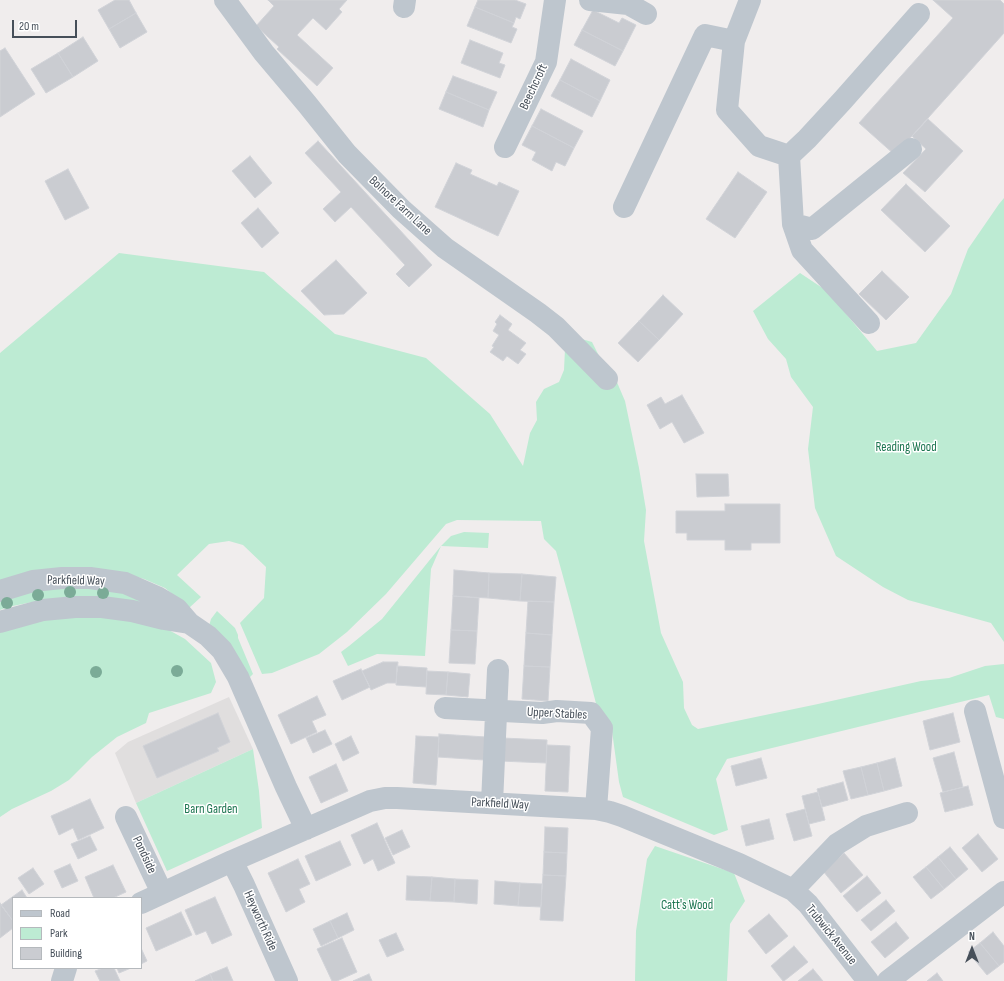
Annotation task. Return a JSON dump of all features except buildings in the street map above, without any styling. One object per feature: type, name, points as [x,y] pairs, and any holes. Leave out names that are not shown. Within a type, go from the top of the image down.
[{"type":"street","name":"Bolnore Farm Lane","points":[[225,0],[264,53],[347,154],[401,210],[445,248],[556,327],[607,379]]},
{"type":"street","name":"Beechcroft","points":[[505,147],[546,62],[555,0]]},
{"type":"street","points":[[590,0],[628,4],[646,14]]},
{"type":"street","points":[[750,0],[734,42],[727,110],[759,146],[789,156]]},
{"type":"street","points":[[789,156],[844,100],[919,14]]},
{"type":"street","points":[[624,207],[705,35],[734,42]]},
{"type":"street","points":[[793,224],[812,229],[911,148]]},
{"type":"street","points":[[789,156],[793,224],[802,250],[869,323]]},
{"type":"street","name":"Parkfield Way","points":[[0,591],[33,581],[62,578],[90,578],[125,583],[157,597],[177,609],[189,623],[208,636],[222,650],[238,677],[306,829]]},
{"type":"street","name":"Parkfield Way","points":[[0,622],[43,610],[75,607],[132,611],[164,619],[189,623]]},
{"type":"street","points":[[492,803],[498,670]]},
{"type":"street","name":"Upper Stables","points":[[446,708],[542,713],[557,711],[591,713],[602,728],[596,809]]},
{"type":"street","points":[[975,711],[1004,818]]},
{"type":"street","name":"Parkfield Way","points":[[232,862],[370,800],[385,798],[596,809],[622,816],[694,847]]},
{"type":"street","points":[[793,890],[837,844],[866,826],[907,813]]},
{"type":"street","name":"Pondside","points":[[126,817],[162,893]]},
{"type":"street","name":"Trubwick Avenue","points":[[694,847],[740,864],[793,890],[808,904],[865,980]]},
{"type":"street","points":[[142,903],[232,862]]},
{"type":"street","name":"Heyworth Ride","points":[[232,862],[244,885],[287,981]]},
{"type":"street","points":[[888,981],[1004,892]]},
{"type":"street","points":[[62,981],[66,969]]},
{"type":"shaded area","points":[[229,697],[253,749],[136,803],[115,753],[128,742]]},
{"type":"green space","name":"Reading Wood","points":[[1004,198],[1004,642],[991,623],[908,600],[883,587],[836,556],[815,508],[808,449],[813,407],[791,377],[786,359],[768,339],[753,311],[800,273],[827,291],[877,351],[916,343],[951,294],[968,249]]},
{"type":"green space","points":[[119,253],[264,272],[335,334],[426,358],[490,414],[523,466],[530,433],[537,420],[536,402],[544,389],[559,382],[564,370],[565,349],[578,338],[592,342],[602,362],[616,380],[625,401],[646,510],[644,541],[661,633],[683,682],[684,708],[692,725],[698,729],[921,681],[949,678],[985,666],[1004,664],[1004,719],[996,717],[989,695],[727,759],[716,779],[728,830],[714,835],[623,797],[619,782],[612,731],[601,723],[556,551],[544,539],[541,521],[457,520],[446,524],[386,594],[347,632],[319,654],[272,673],[262,674],[240,623],[264,598],[266,567],[243,545],[229,541],[209,544],[177,575],[201,597],[189,608],[165,588],[144,579],[123,573],[0,582],[0,353]]},
{"type":"green space","points":[[464,532],[489,533],[488,548],[441,546],[451,536]]},
{"type":"green space","points":[[441,546],[431,569],[425,656],[377,654],[348,666],[341,652],[382,619]]},
{"type":"green space","points":[[108,588],[145,597],[143,606],[42,600],[0,610],[0,602],[7,598],[42,589]]},
{"type":"green space","points":[[217,611],[235,628],[253,674],[250,677],[232,648],[209,626],[211,619]]},
{"type":"green space","points":[[71,617],[106,617],[167,629],[185,639],[211,663],[216,682],[211,693],[149,713],[146,723],[117,737],[92,757],[69,780],[51,791],[12,809],[0,817],[0,631],[36,621]]},
{"type":"green space","name":"Barn Garden","points":[[253,749],[259,791],[262,828],[167,871],[136,803]]},
{"type":"green space","name":"Catt's Wood","points":[[655,846],[734,873],[745,901],[730,924],[727,981],[635,981],[636,931],[647,859]]}]
